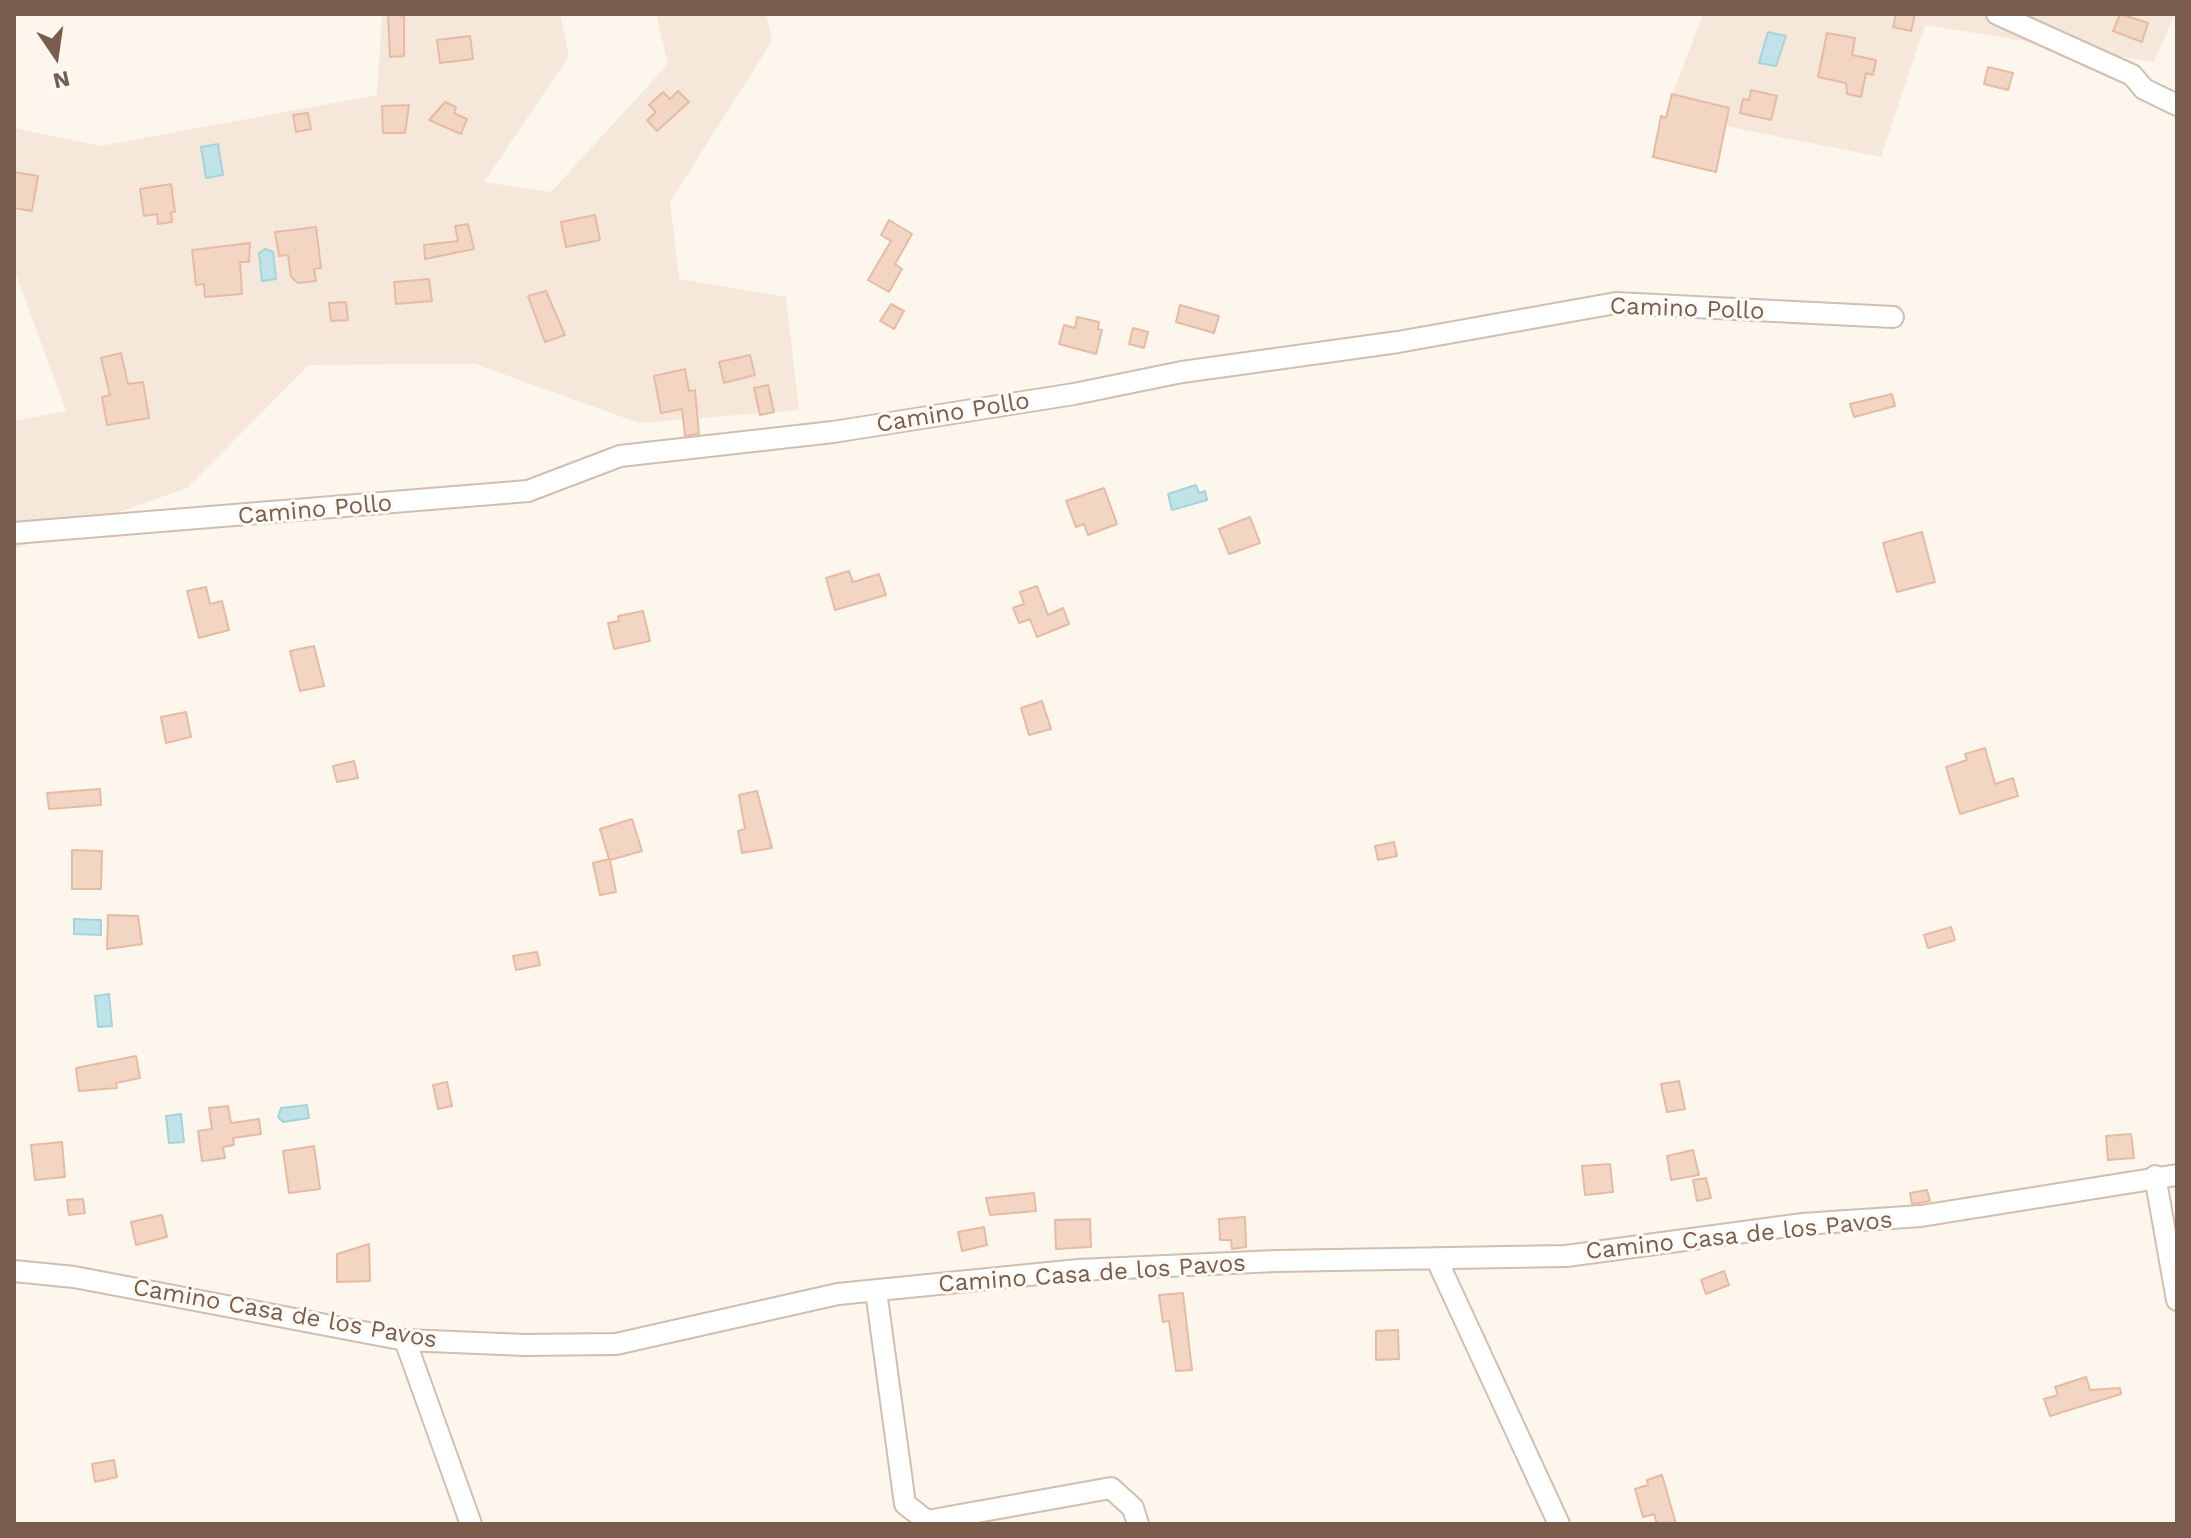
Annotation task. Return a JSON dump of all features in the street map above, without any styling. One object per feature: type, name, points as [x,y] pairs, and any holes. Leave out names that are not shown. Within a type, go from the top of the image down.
[{"type":"street","points":[[1997,14],[2132,75],[2144,89],[2177,105]]},
{"type":"street","name":"Camino Pollo","points":[[14,533],[528,491],[620,456],[833,432],[1074,394],[1182,372],[1398,342],[1616,303],[1893,317]]},
{"type":"street","name":"Camino Casa de los Pavos","points":[[14,1271],[74,1277],[405,1340],[525,1345],[616,1344],[838,1294],[1078,1270],[1566,1256],[1803,1224],[1921,1216],[2155,1176],[2177,1175]]},
{"type":"street","points":[[2155,1176],[2177,1300]]},
{"type":"street","points":[[1436,1258],[1559,1524]]},
{"type":"street","points":[[876,1291],[905,1504],[922,1522],[1111,1488],[1133,1508],[1138,1524]]},
{"type":"street","points":[[405,1340],[471,1524]]},
{"type":"shaded area","points":[[382,14],[560,14],[569,56],[484,182],[551,192],[668,64],[656,14],[766,14],[772,41],[670,202],[679,279],[786,297],[799,410],[639,423],[475,364],[309,365],[187,488],[14,549],[14,421],[66,411],[14,269],[14,128],[100,146],[377,95]]},
{"type":"shaded area","points":[[1703,14],[2175,14],[2154,62],[1925,25],[1881,157],[1665,114]]},
{"type":"water","points":[[1768,32],[1786,36],[1776,66],[1759,63]]},
{"type":"water","points":[[218,144],[223,175],[206,178],[201,147]]},
{"type":"water","points":[[265,249],[273,252],[276,279],[262,281],[259,253]]},
{"type":"water","points":[[1196,485],[1199,493],[1205,491],[1207,500],[1172,510],[1168,494]]},
{"type":"water","points":[[74,919],[101,920],[101,935],[74,934]]},
{"type":"water","points":[[109,994],[112,1026],[98,1027],[95,996]]},
{"type":"water","points":[[307,1105],[309,1118],[283,1122],[278,1117],[281,1108]]},
{"type":"water","points":[[181,1114],[184,1142],[169,1143],[166,1116]]},
{"type":"building","points":[[388,14],[404,16],[404,56],[390,57]]},
{"type":"building","points":[[1896,14],[1915,14],[1911,31],[1893,27]]},
{"type":"building","points":[[2120,14],[2148,23],[2142,42],[2113,31]]},
{"type":"building","points":[[1827,33],[1855,38],[1852,55],[1876,60],[1873,75],[1866,73],[1861,97],[1847,94],[1846,83],[1818,77]]},
{"type":"building","points":[[470,36],[473,59],[440,63],[437,40]]},
{"type":"building","points":[[1988,67],[2013,73],[2008,90],[1984,84]]},
{"type":"building","points":[[1751,90],[1777,96],[1771,120],[1740,113],[1743,99],[1749,100]]},
{"type":"building","points":[[678,91],[689,102],[657,131],[647,120],[656,112],[649,105],[663,92],[670,99]]},
{"type":"building","points":[[1672,94],[1729,108],[1716,172],[1653,157],[1661,116],[1666,118]]},
{"type":"building","points":[[445,102],[456,107],[454,113],[467,119],[461,134],[429,120]]},
{"type":"building","points":[[409,105],[405,133],[383,133],[382,106]]},
{"type":"building","points":[[308,113],[311,129],[296,132],[293,115]]},
{"type":"building","points":[[14,172],[38,176],[32,211],[14,208]]},
{"type":"building","points":[[171,184],[175,212],[171,212],[172,222],[158,224],[157,214],[144,216],[140,189]]},
{"type":"building","points":[[595,215],[600,240],[566,247],[561,222]]},
{"type":"building","points":[[889,220],[912,234],[895,264],[902,269],[889,292],[868,280],[891,241],[881,235]]},
{"type":"building","points":[[468,224],[474,249],[425,259],[424,245],[458,241],[455,226]]},
{"type":"building","points":[[316,227],[321,268],[314,269],[316,281],[298,283],[291,277],[288,255],[279,256],[275,232]]},
{"type":"building","points":[[250,243],[249,262],[240,262],[242,294],[205,297],[204,284],[196,285],[192,250]]},
{"type":"building","points":[[429,279],[432,301],[396,304],[394,282]]},
{"type":"building","points":[[546,291],[565,335],[545,342],[528,296]]},
{"type":"building","points":[[346,302],[348,320],[331,321],[329,303]]},
{"type":"building","points":[[891,304],[904,311],[894,329],[880,321]]},
{"type":"building","points":[[1180,305],[1219,316],[1214,333],[1176,322]]},
{"type":"building","points":[[1077,317],[1099,322],[1098,329],[1102,330],[1096,354],[1059,344],[1064,325],[1075,328]]},
{"type":"building","points":[[1133,328],[1148,332],[1144,348],[1129,344]]},
{"type":"building","points":[[121,353],[128,384],[143,382],[149,418],[107,425],[102,397],[110,395],[101,358]]},
{"type":"building","points":[[750,355],[755,375],[724,383],[719,362]]},
{"type":"building","points":[[685,369],[689,391],[695,390],[699,434],[685,436],[682,409],[661,413],[654,376]]},
{"type":"building","points":[[768,385],[774,412],[760,415],[754,388]]},
{"type":"building","points":[[1892,394],[1895,406],[1854,417],[1850,404]]},
{"type":"building","points":[[1104,488],[1117,524],[1088,535],[1084,524],[1076,527],[1066,501]]},
{"type":"building","points":[[1250,517],[1260,543],[1229,554],[1219,529]]},
{"type":"building","points":[[1922,532],[1935,582],[1897,592],[1883,543]]},
{"type":"building","points":[[849,571],[853,582],[879,574],[886,595],[835,610],[826,578]]},
{"type":"building","points":[[1037,586],[1048,615],[1063,608],[1069,624],[1037,637],[1030,619],[1019,623],[1013,608],[1024,604],[1020,592]]},
{"type":"building","points":[[206,587],[210,604],[222,601],[229,630],[199,638],[187,591]]},
{"type":"building","points":[[643,611],[650,641],[614,649],[608,623],[619,621],[618,616]]},
{"type":"building","points":[[314,646],[324,686],[300,691],[290,651]]},
{"type":"building","points":[[1042,701],[1051,729],[1029,735],[1021,708]]},
{"type":"building","points":[[186,712],[191,737],[166,743],[161,717]]},
{"type":"building","points":[[1985,748],[1995,784],[2013,778],[2018,796],[1960,814],[1946,767],[1967,760],[1965,754]]},
{"type":"building","points":[[354,761],[358,778],[337,782],[333,766]]},
{"type":"building","points":[[100,789],[101,805],[49,809],[47,793]]},
{"type":"building","points":[[757,791],[772,848],[742,853],[738,831],[745,829],[739,795]]},
{"type":"building","points":[[632,819],[642,851],[610,860],[616,892],[600,895],[593,863],[609,859],[600,829]]},
{"type":"building","points":[[1394,842],[1397,856],[1378,860],[1375,846]]},
{"type":"building","points":[[72,850],[102,851],[101,889],[72,889]]},
{"type":"building","points":[[108,915],[138,916],[142,944],[107,949]]},
{"type":"building","points":[[1951,927],[1955,940],[1928,948],[1924,935]]},
{"type":"building","points":[[537,952],[540,965],[516,970],[513,956]]},
{"type":"building","points":[[136,1056],[140,1078],[116,1083],[117,1088],[79,1091],[76,1068]]},
{"type":"building","points":[[1679,1081],[1685,1109],[1667,1112],[1661,1084]]},
{"type":"building","points":[[447,1082],[452,1106],[438,1109],[433,1085]]},
{"type":"building","points":[[228,1106],[231,1123],[259,1119],[261,1134],[233,1138],[234,1145],[223,1147],[225,1158],[202,1161],[198,1131],[212,1129],[209,1108]]},
{"type":"building","points":[[2131,1134],[2134,1158],[2108,1160],[2106,1136]]},
{"type":"building","points":[[62,1142],[65,1177],[35,1180],[31,1145]]},
{"type":"building","points":[[314,1146],[320,1189],[289,1193],[283,1151]]},
{"type":"building","points":[[1693,1150],[1699,1175],[1671,1180],[1667,1156]]},
{"type":"building","points":[[1610,1164],[1613,1192],[1585,1195],[1582,1166]]},
{"type":"building","points":[[1706,1178],[1711,1198],[1697,1201],[1693,1180]]},
{"type":"building","points":[[1927,1190],[1930,1201],[1912,1204],[1910,1193]]},
{"type":"building","points":[[1034,1193],[1036,1211],[990,1215],[986,1198]]},
{"type":"building","points":[[83,1199],[85,1213],[69,1215],[67,1200]]},
{"type":"building","points":[[162,1215],[167,1237],[136,1245],[131,1222]]},
{"type":"building","points":[[1245,1217],[1246,1247],[1232,1249],[1231,1240],[1220,1240],[1219,1219]]},
{"type":"building","points":[[1090,1219],[1091,1247],[1056,1249],[1055,1220]]},
{"type":"building","points":[[984,1227],[987,1245],[962,1251],[958,1232]]},
{"type":"building","points":[[369,1244],[370,1281],[337,1282],[337,1254]]},
{"type":"building","points":[[1724,1271],[1729,1285],[1706,1294],[1701,1280]]},
{"type":"building","points":[[1183,1293],[1192,1370],[1176,1371],[1169,1321],[1163,1322],[1159,1295]]},
{"type":"building","points":[[1398,1330],[1399,1359],[1376,1360],[1376,1331]]},
{"type":"building","points":[[2086,1377],[2090,1390],[2120,1388],[2121,1394],[2050,1416],[2044,1399],[2058,1395],[2055,1387]]},
{"type":"building","points":[[114,1460],[117,1477],[95,1482],[92,1464]]},
{"type":"building","points":[[1662,1475],[1676,1524],[1657,1524],[1654,1514],[1643,1517],[1635,1489],[1648,1485],[1647,1480]]}]
